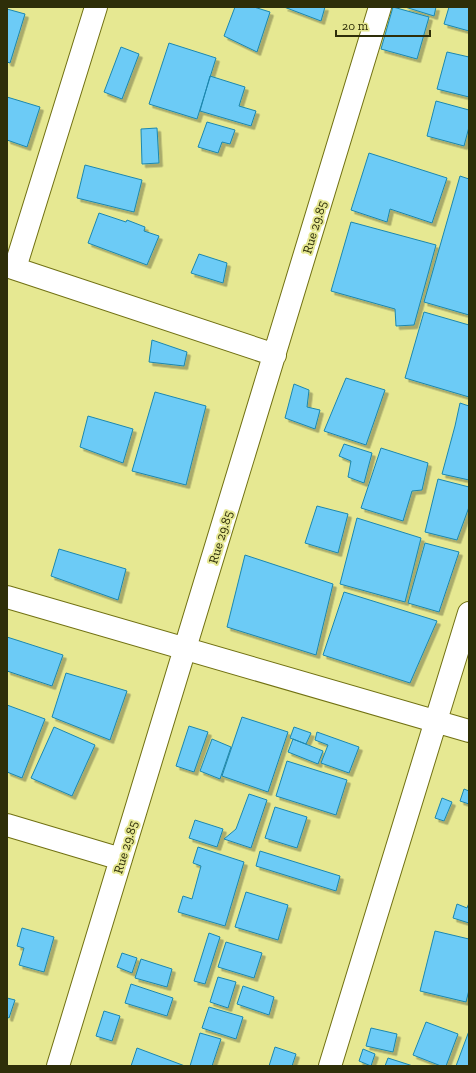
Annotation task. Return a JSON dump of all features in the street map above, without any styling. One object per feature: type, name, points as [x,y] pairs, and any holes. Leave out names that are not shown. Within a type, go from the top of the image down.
[{"type":"street","points":[[96,7],[11,267],[275,355]]},
{"type":"street","name":"Rue 29.85","points":[[58,1066],[380,7]]},
{"type":"street","points":[[7,597],[469,731]]},
{"type":"street","points":[[330,1066],[469,613]]},
{"type":"street","points":[[7,825],[121,859]]},
{"type":"building","points":[[235,7],[254,7],[270,12],[257,52],[224,36]]},
{"type":"building","points":[[284,7],[325,7],[321,21]]},
{"type":"building","points":[[393,7],[429,17],[417,59],[381,49]]},
{"type":"building","points":[[405,7],[436,7],[434,16]]},
{"type":"building","points":[[449,7],[469,7],[469,31],[444,24]]},
{"type":"building","points":[[7,9],[25,14],[10,63],[7,62]]},
{"type":"building","points":[[169,43],[216,58],[197,119],[149,104]]},
{"type":"building","points":[[121,47],[139,54],[122,99],[104,92]]},
{"type":"building","points":[[447,52],[469,57],[469,97],[437,89]]},
{"type":"building","points":[[210,76],[245,87],[239,106],[256,111],[251,126],[200,111]]},
{"type":"building","points":[[7,97],[40,107],[27,147],[7,140]]},
{"type":"building","points":[[436,101],[469,110],[469,127],[464,146],[427,136]]},
{"type":"building","points":[[207,122],[235,130],[230,144],[222,142],[218,153],[198,147]]},
{"type":"building","points":[[157,128],[159,163],[142,164],[141,129]]},
{"type":"building","points":[[369,153],[447,178],[432,223],[390,209],[387,222],[351,210]]},
{"type":"building","points":[[85,165],[142,180],[134,212],[77,198]]},
{"type":"building","points":[[460,176],[469,179],[469,315],[424,302]]},
{"type":"building","points":[[99,213],[126,222],[127,220],[145,227],[144,231],[159,236],[147,265],[88,243]]},
{"type":"building","points":[[351,222],[436,245],[414,325],[396,326],[395,309],[331,291]]},
{"type":"building","points":[[199,254],[227,263],[223,283],[191,273]]},
{"type":"building","points":[[424,312],[469,325],[469,397],[405,378]]},
{"type":"building","points":[[152,340],[187,352],[184,366],[149,362]]},
{"type":"building","points":[[346,378],[385,390],[366,445],[324,431]]},
{"type":"building","points":[[294,384],[309,390],[307,407],[320,410],[315,429],[285,418]]},
{"type":"building","points":[[155,392],[206,406],[186,485],[132,471]]},
{"type":"building","points":[[460,403],[469,406],[469,480],[442,474]]},
{"type":"building","points":[[88,416],[133,429],[123,463],[80,447]]},
{"type":"building","points":[[344,444],[372,453],[364,483],[348,477],[351,461],[339,456]]},
{"type":"building","points":[[381,448],[428,463],[422,490],[412,491],[403,521],[361,508]]},
{"type":"building","points":[[438,479],[469,487],[469,507],[457,540],[425,532]]},
{"type":"building","points":[[317,506],[348,514],[338,553],[305,543]]},
{"type":"building","points":[[357,518],[421,538],[405,602],[340,584]]},
{"type":"building","points":[[425,543],[459,552],[439,612],[408,603]]},
{"type":"building","points":[[59,549],[126,569],[118,600],[51,576]]},
{"type":"building","points":[[245,555],[333,584],[316,655],[227,627]]},
{"type":"building","points":[[344,592],[437,621],[410,683],[323,655]]},
{"type":"building","points":[[7,637],[63,655],[52,686],[7,671]]},
{"type":"building","points":[[66,673],[127,691],[110,740],[52,717]]},
{"type":"building","points":[[7,705],[45,719],[22,778],[7,772]]},
{"type":"building","points":[[242,717],[288,732],[268,792],[222,776]]},
{"type":"building","points":[[189,726],[208,732],[194,772],[176,766]]},
{"type":"building","points":[[54,727],[95,745],[72,796],[31,778]]},
{"type":"building","points":[[294,727],[311,733],[306,744],[290,738]]},
{"type":"building","points":[[317,732],[359,747],[349,773],[321,763],[328,745],[315,740]]},
{"type":"building","points":[[212,739],[231,747],[220,779],[200,771]]},
{"type":"building","points":[[293,739],[323,751],[318,764],[288,752]]},
{"type":"building","points":[[287,761],[347,780],[336,815],[276,796]]},
{"type":"building","points":[[464,789],[469,791],[469,804],[460,801]]},
{"type":"building","points":[[249,794],[267,800],[251,848],[224,839],[236,829]]},
{"type":"building","points":[[442,798],[452,802],[444,821],[435,818]]},
{"type":"building","points":[[275,807],[307,817],[297,848],[265,838]]},
{"type":"building","points":[[195,820],[223,829],[217,847],[189,838]]},
{"type":"building","points":[[198,847],[244,862],[225,926],[178,912],[183,896],[192,899],[201,866],[193,863]]},
{"type":"building","points":[[260,851],[340,876],[336,891],[256,866]]},
{"type":"building","points":[[246,892],[288,905],[278,940],[235,927]]},
{"type":"building","points":[[469,903],[469,923],[453,918],[457,904],[467,908]]},
{"type":"building","points":[[22,928],[54,937],[44,972],[19,965],[24,948],[17,946]]},
{"type":"building","points":[[435,931],[469,939],[469,990],[466,1002],[420,991]]},
{"type":"building","points":[[209,933],[220,937],[205,984],[194,981]]},
{"type":"building","points":[[226,942],[262,953],[254,978],[218,967]]},
{"type":"building","points":[[122,953],[137,958],[132,973],[117,967]]},
{"type":"building","points":[[141,959],[172,969],[167,987],[135,978]]},
{"type":"building","points":[[218,977],[236,982],[228,1008],[210,1002]]},
{"type":"building","points":[[131,984],[173,998],[167,1016],[125,1003]]},
{"type":"building","points":[[243,986],[274,997],[269,1015],[237,1004]]},
{"type":"building","points":[[7,998],[15,1000],[9,1018],[7,1017]]},
{"type":"building","points":[[209,1007],[243,1017],[236,1039],[202,1028]]},
{"type":"building","points":[[104,1011],[120,1016],[112,1041],[96,1036]]},
{"type":"building","points":[[426,1022],[458,1034],[446,1066],[441,1066],[413,1055]]},
{"type":"building","points":[[371,1028],[397,1034],[393,1052],[366,1046]]},
{"type":"building","points":[[469,1031],[469,1066],[456,1066]]},
{"type":"building","points":[[200,1033],[221,1039],[212,1066],[190,1066]]},
{"type":"building","points":[[275,1047],[296,1054],[292,1066],[269,1066]]},
{"type":"building","points":[[137,1048],[185,1066],[131,1066]]},
{"type":"building","points":[[363,1049],[375,1054],[371,1066],[359,1061]]},
{"type":"building","points":[[388,1058],[413,1066],[385,1066]]}]
